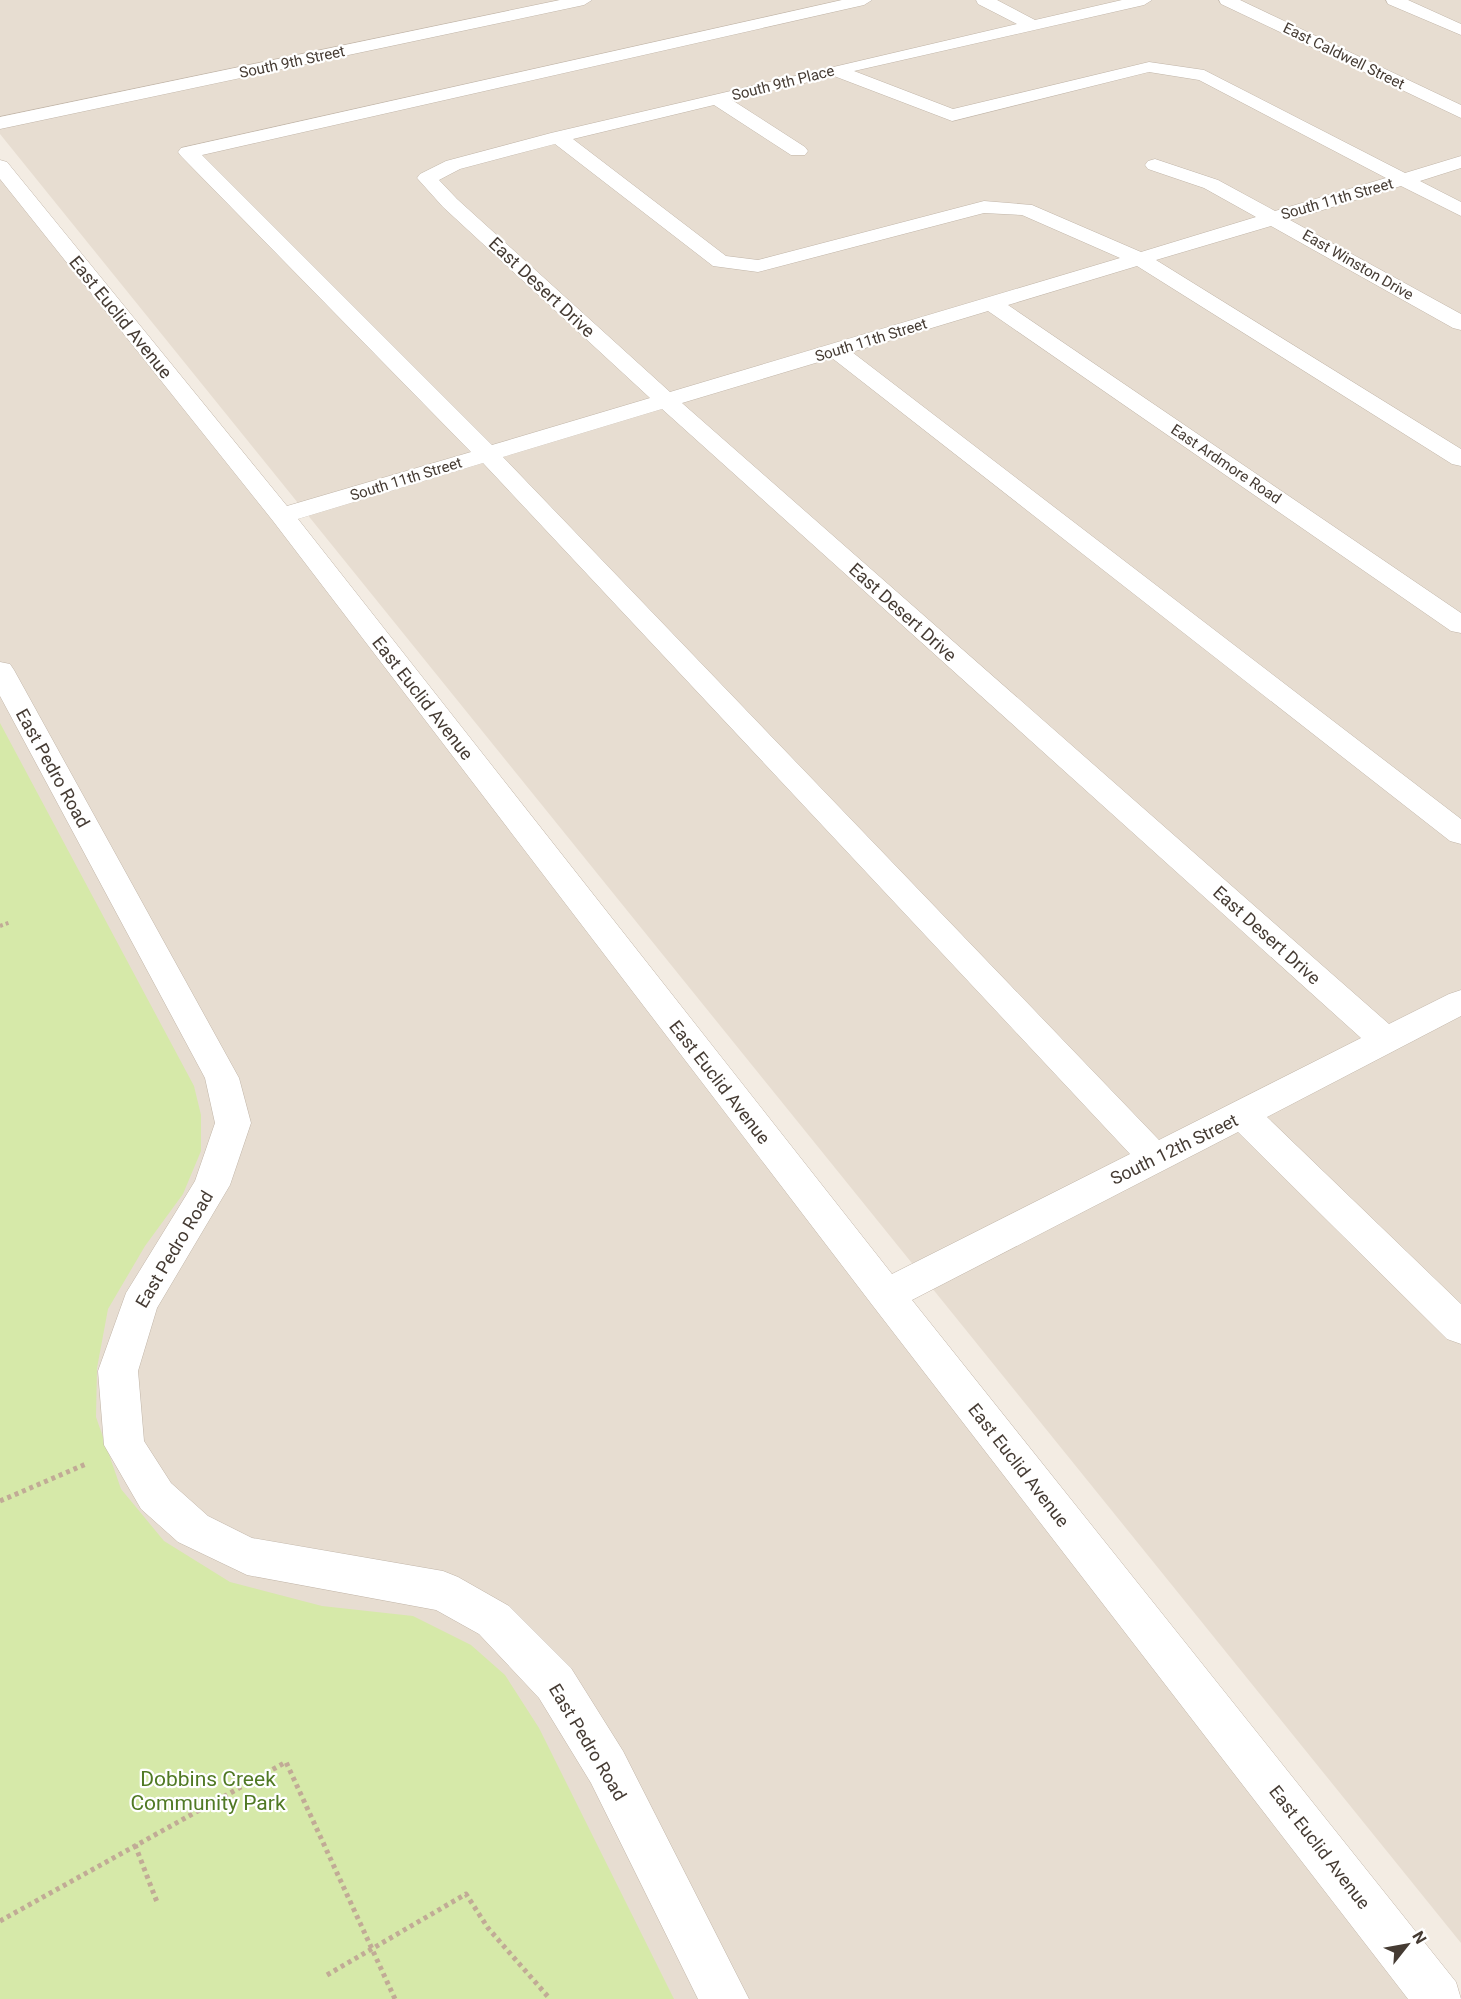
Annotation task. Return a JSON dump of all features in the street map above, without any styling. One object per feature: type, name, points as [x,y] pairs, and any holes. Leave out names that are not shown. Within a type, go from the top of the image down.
[{"type":"street","name":"South 9th Street","points":[[0,123],[584,0]]},
{"type":"street","points":[[864,0],[188,152],[488,455],[1155,1158]]},
{"type":"street","points":[[984,0],[1032,25]]},
{"type":"street","name":"South 9th Place","points":[[427,178],[453,165],[558,137],[835,70],[1144,0]]},
{"type":"street","name":"East Caldwell Street","points":[[1227,0],[1461,112]]},
{"type":"street","points":[[1394,0],[1461,30]]},
{"type":"street","points":[[835,70],[952,115],[1149,67],[1204,75],[1461,210]]},
{"type":"street","points":[[717,99],[798,152]]},
{"type":"street","points":[[558,137],[720,262],[758,266],[984,207],[1025,209],[1140,259],[1461,459]]},
{"type":"street","name":"South 11th Street","points":[[282,516],[1461,162]]},
{"type":"street","name":"East Winston Drive","points":[[1155,165],[1211,184],[1461,323]]},
{"type":"street","name":"East Euclid Avenue","points":[[0,166],[282,516],[886,1295],[1439,1999]]},
{"type":"street","name":"East Desert Drive","points":[[427,178],[450,203],[666,401],[1385,1040]]},
{"type":"street","name":"East Ardmore Road","points":[[992,304],[1461,625]]},
{"type":"street","points":[[836,350],[1461,834]]},
{"type":"street","name":"East Pedro Road","points":[[0,670],[222,1078],[233,1123],[212,1185],[139,1304],[118,1371],[124,1445],[156,1496],[193,1529],[247,1556],[443,1591],[494,1620],[555,1683],[607,1767],[724,1999]]},
{"type":"street","name":"South 12th Street","points":[[886,1295],[1461,1002]]},
{"type":"street","points":[[1243,1115],[1461,1328]]},
{"type":"path","points":[[0,926],[11,922]]},
{"type":"path","points":[[0,1501],[124,1445]]},
{"type":"path","points":[[0,1921],[286,1762],[395,1999]]},
{"type":"path","points":[[135,1845],[157,1902]]},
{"type":"path","points":[[327,1975],[466,1894],[488,1928],[550,1999]]},
{"type":"shaded area","points":[[0,0],[1461,0],[1461,1943],[0,134]]},
{"type":"shaded area","points":[[0,166],[1439,1999],[0,1999]]},
{"type":"green space","name":"Dobbins Creek Community Park","points":[[0,723],[194,1086],[201,1115],[201,1151],[183,1194],[145,1246],[108,1309],[97,1368],[96,1417],[121,1489],[164,1541],[230,1582],[322,1606],[413,1616],[471,1645],[505,1675],[539,1728],[674,1999],[0,1999]]}]
